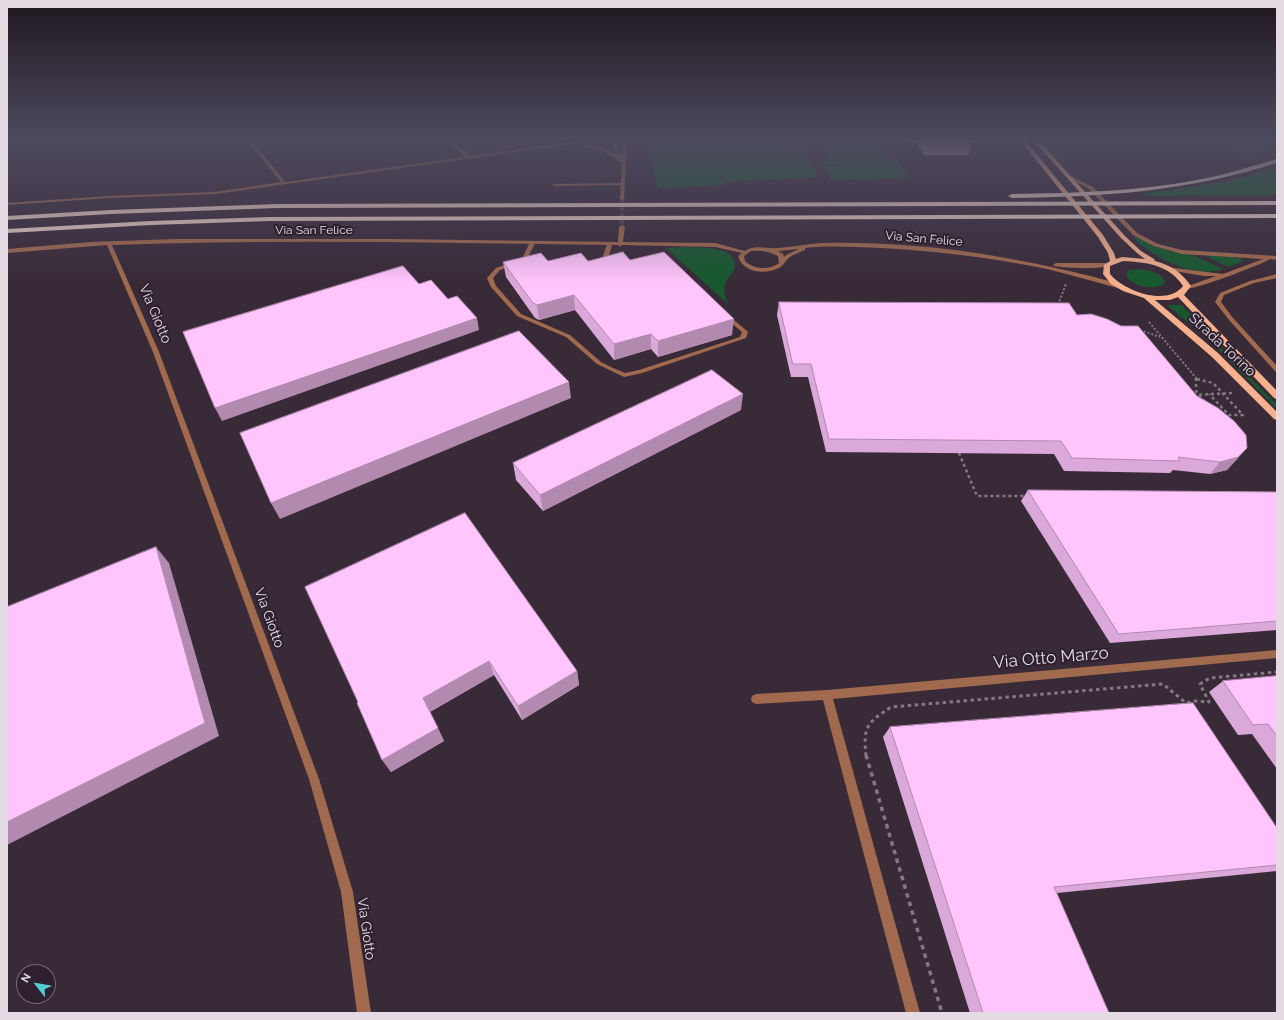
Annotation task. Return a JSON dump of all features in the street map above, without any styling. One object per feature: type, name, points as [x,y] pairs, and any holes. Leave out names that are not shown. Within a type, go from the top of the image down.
[{"type":"highway","points":[[864,204],[937,196],[1031,196],[1167,188]]},
{"type":"highway","points":[[7,218],[154,210],[277,206],[1277,203]]},
{"type":"highway","points":[[1259,216],[1277,219]]},
{"type":"highway","points":[[7,231],[87,226],[270,219],[1133,218],[1277,216]]},
{"type":"main road","points":[[1061,188],[1101,236],[1111,253],[1110,263],[1105,269],[1106,275],[1112,281],[1120,287],[1146,296],[1171,298],[1186,291],[1187,286],[1184,280],[1168,268],[1133,259],[1110,263]]},
{"type":"main road","points":[[1078,188],[1123,237],[1139,252],[1157,264]]},
{"type":"main road","name":"Strada Torino","points":[[1180,295],[1277,396]]},
{"type":"main road","name":"Strada Torino","points":[[1146,296],[1215,355],[1277,417]]},
{"type":"street","points":[[7,204],[109,197],[215,193],[257,188]]},
{"type":"street","points":[[622,199],[623,188]]},
{"type":"street","points":[[1090,188],[1135,234],[1156,245],[1182,252],[1277,258]]},
{"type":"street","points":[[620,245],[622,227]]},
{"type":"street","name":"Via San Felice","points":[[7,251],[109,243],[197,241],[715,245],[744,252],[756,249],[771,250],[813,245],[927,249],[1033,264],[1070,272],[1120,287]]},
{"type":"street","name":"Via Giotto","points":[[109,243],[156,352],[314,779],[347,892],[364,1013]]},
{"type":"street","points":[[524,260],[532,243]]},
{"type":"street","points":[[604,262],[609,245]]},
{"type":"street","name":"Via San Felice","points":[[744,252],[740,256],[741,260],[750,268],[764,270],[780,266],[788,256],[813,245]]},
{"type":"street","points":[[771,250],[781,255],[782,263]]},
{"type":"street","points":[[1187,288],[1219,279],[1225,275],[1270,258]]},
{"type":"street","points":[[532,260],[524,260],[498,269],[490,278],[493,286],[519,315],[568,336],[599,362],[624,374],[640,372],[743,338],[745,332],[720,311]]},
{"type":"street","points":[[596,262],[611,262]]},
{"type":"street","name":"Via San Felice","points":[[1033,264],[1090,266],[1110,263]]},
{"type":"street","points":[[1168,268],[1204,274],[1225,275]]},
{"type":"street","points":[[1277,276],[1252,282],[1222,294],[1218,302],[1231,319],[1277,370]]},
{"type":"street","name":"Via Otto Marzo","points":[[756,699],[827,695],[1277,654]]},
{"type":"street","points":[[827,695],[913,1013]]},
{"type":"path","points":[[1056,309],[1067,282]]},
{"type":"path","points":[[1149,322],[1160,337],[1197,379],[1213,383],[1243,415],[1229,415],[1209,394]]},
{"type":"path","points":[[1134,328],[1160,337]]},
{"type":"path","points":[[1197,379],[1196,391],[1210,408]]},
{"type":"path","points":[[1190,395],[1239,393]]},
{"type":"path","points":[[959,453],[977,496],[1032,496]]},
{"type":"path","points":[[942,1013],[866,758],[864,735],[870,721],[891,708],[1163,684],[1186,703],[1196,701],[1209,702],[1200,684],[1210,678],[1277,672]]},
{"type":"green space","points":[[1186,188],[1277,188],[1277,195],[1146,196],[1143,194]]},
{"type":"green space","points":[[1137,237],[1169,251],[1193,255],[1223,269],[1200,271],[1175,265],[1152,253],[1134,238]]},
{"type":"green space","points":[[666,248],[709,248],[720,250],[729,254],[734,261],[734,270],[726,281],[725,285],[725,294],[728,304]]},
{"type":"green space","points":[[1204,255],[1240,258],[1244,261],[1228,267]]},
{"type":"green space","points":[[1140,269],[1159,274],[1165,283],[1161,286],[1155,287],[1138,285],[1126,275],[1129,270]]},
{"type":"green space","points":[[1167,305],[1182,305],[1214,341],[1277,405],[1277,409],[1209,340]]},
{"type":"building","points":[[623,252],[630,260],[664,252],[734,319],[658,341],[651,334],[614,344],[574,295],[537,305],[533,303],[503,262],[541,253],[548,261],[581,253],[588,261]]},
{"type":"building","points":[[403,266],[419,284],[431,280],[448,299],[457,296],[477,318],[215,408],[183,332]]},
{"type":"building","points":[[779,302],[1069,303],[1077,315],[1091,314],[1107,319],[1121,326],[1138,326],[1197,396],[1218,408],[1234,421],[1246,435],[1247,448],[1238,457],[1220,462],[1178,457],[1180,461],[1072,458],[1061,441],[829,439],[811,364],[793,364]]},
{"type":"building","points":[[519,331],[569,382],[271,503],[240,433]]},
{"type":"building","points":[[712,370],[743,394],[540,495],[513,463]]},
{"type":"building","points":[[1028,490],[1277,492],[1277,621],[1119,634]]},
{"type":"building","points":[[465,513],[577,671],[518,706],[489,661],[423,698],[438,728],[382,760],[357,703],[358,702],[305,587]]},
{"type":"building","points":[[156,547],[205,723],[7,822],[7,607]]},
{"type":"building","points":[[1277,676],[1277,736],[1268,724],[1253,725],[1223,681]]},
{"type":"building","points":[[1193,703],[1277,828],[1277,865],[1054,887],[1109,1013],[983,1013],[890,727]]},
{"type":"tunnel","points":[[622,199],[622,227]]}]
